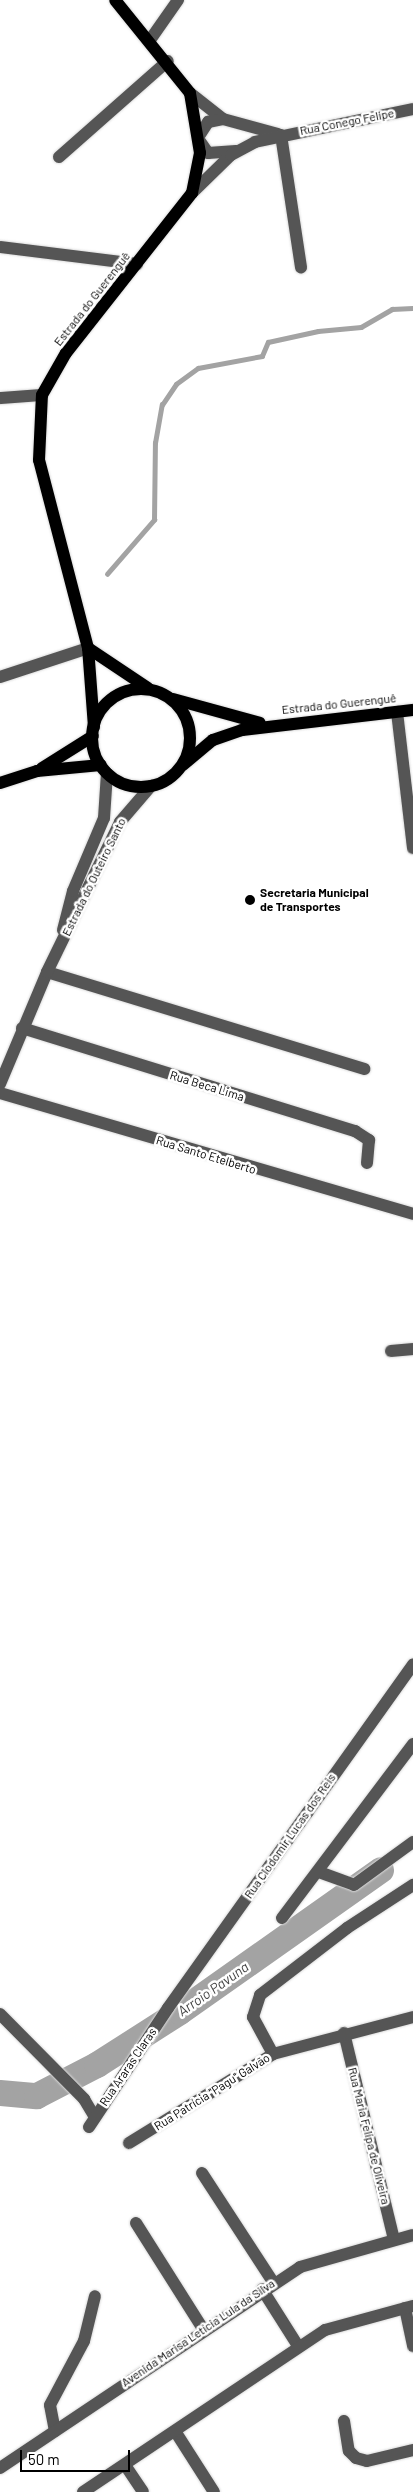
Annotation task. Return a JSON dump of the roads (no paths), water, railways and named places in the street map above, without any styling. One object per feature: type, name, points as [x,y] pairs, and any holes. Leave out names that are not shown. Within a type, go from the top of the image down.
[{"type":"main road","points":[[115,0],[168,61],[190,93],[199,138],[192,193]]},
{"type":"main road","name":"Estrada do Guerenguê","points":[[93,732],[88,648],[42,477],[37,438],[42,395],[66,353],[192,193]]},
{"type":"main road","points":[[0,783],[38,771],[104,769],[128,785],[151,786],[180,768],[188,750],[190,730],[186,717],[168,697],[151,690],[88,648]]},
{"type":"main road","points":[[38,771],[93,732],[115,697],[151,690]]},
{"type":"main road","name":"Estrada do Guerenguê","points":[[168,697],[216,715],[267,724]]},
{"type":"main road","name":"Estrada do Guerenguê","points":[[180,768],[213,740],[267,724],[413,710]]},
{"type":"main road","points":[[93,732],[104,769]]},
{"type":"street","points":[[150,40],[178,0]]},
{"type":"street","points":[[59,157],[168,61]]},
{"type":"street","name":"Rua Conego Felipe","points":[[190,93],[223,119],[281,135]]},
{"type":"street","name":"Rua Conego Felipe","points":[[192,193],[236,151],[281,135],[413,109]]},
{"type":"street","points":[[223,119],[205,124],[199,138],[208,152],[236,151]]},
{"type":"street","points":[[281,135],[301,267]]},
{"type":"street","points":[[0,247],[137,264]]},
{"type":"street","points":[[0,398],[42,395]]},
{"type":"street","points":[[0,677],[88,648]]},
{"type":"street","points":[[397,712],[413,848]]},
{"type":"street","name":"Estrada do Outeiro Santo","points":[[59,947],[73,891],[104,818],[104,769]]},
{"type":"street","name":"Estrada do Outeiro Santo","points":[[0,1084],[47,972],[120,822],[151,786]]},
{"type":"street","points":[[47,972],[365,1069]]},
{"type":"street","name":"Rua Beca Lima","points":[[22,1028],[355,1131],[369,1140],[367,1163]]},
{"type":"street","name":"Rua Santo Etelberto","points":[[0,1093],[413,1214]]},
{"type":"street","points":[[391,1351],[413,1349]]},
{"type":"street","name":"Rua Clodomir Lucas dos Reis","points":[[168,2008],[413,1664]]},
{"type":"street","points":[[282,1918],[319,1872],[413,1744]]},
{"type":"street","points":[[319,1872],[354,1885],[413,1842]]},
{"type":"street","points":[[272,2054],[253,2017],[260,1995],[347,1928],[413,1885]]},
{"type":"street","name":"Rua Araras Claras","points":[[0,2014],[84,2099],[92,2122],[168,2008]]},
{"type":"street","name":"Rua Patrícia \"Pagu\" Galvão","points":[[129,2144],[272,2054],[344,2033],[413,2017]]},
{"type":"street","name":"Rua Maria Felipa de Oliveira","points":[[344,2033],[394,2239]]},
{"type":"street","points":[[202,2173],[268,2285],[298,2346]]},
{"type":"street","points":[[136,2223],[203,2329]]},
{"type":"street","name":"Avenida Marisa Letícia Lula da Silva","points":[[0,2468],[268,2285],[321,2257],[413,2235]]},
{"type":"street","points":[[55,2431],[50,2405],[84,2341],[95,2296]]},
{"type":"street","points":[[83,2492],[298,2346],[352,2319],[409,2307],[413,2346]]},
{"type":"street","points":[[344,2421],[349,2451],[356,2458],[367,2462],[413,2450]]},
{"type":"street","points":[[175,2431],[214,2492]]},
{"type":"street","points":[[125,2465],[143,2492]]},
{"type":"waterway","points":[[107,574],[154,520],[155,443],[162,405],[176,384],[198,368],[262,356],[268,342],[318,331],[361,327],[392,309],[413,308]]},
{"type":"waterway","name":"Arroio Pavuna","points":[[0,2093],[37,2096],[97,2065],[180,2012],[381,1870]]},
{"type":"place","name":"Secretaria Municipal de Transportes","points":[[250,900]]}]
